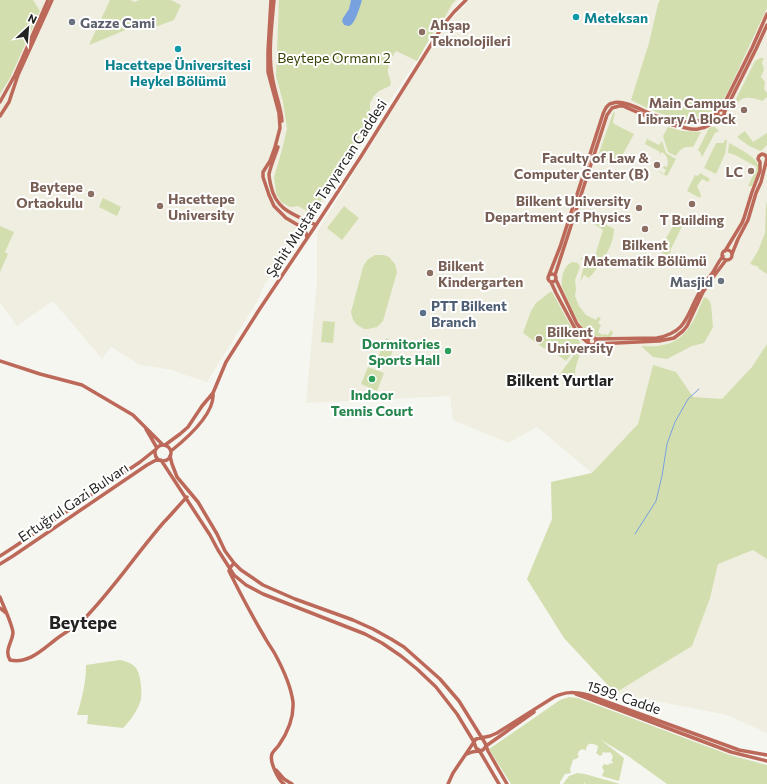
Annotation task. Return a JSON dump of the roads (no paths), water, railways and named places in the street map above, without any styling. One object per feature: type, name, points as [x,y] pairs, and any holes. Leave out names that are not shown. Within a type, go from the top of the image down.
[{"type":"street","points":[[8,104],[1,100],[12,80],[48,0]]},
{"type":"street","points":[[0,116],[8,104],[18,75],[52,0]]},
{"type":"street","points":[[272,0],[270,50],[271,75],[280,106],[283,124],[280,141],[269,175],[270,186],[275,199],[284,209],[295,216],[316,225]]},
{"type":"street","points":[[272,0],[268,72],[279,114],[280,128],[275,148],[270,161],[263,172],[263,177],[274,206],[286,218],[303,228],[309,230],[313,229]]},
{"type":"street","name":"Şehit Mustafa Tayyarcan Caddesi","points":[[164,445],[188,427],[213,393],[226,362],[272,290],[360,158],[444,24],[466,0]]},
{"type":"street","points":[[754,48],[767,14]]},
{"type":"street","points":[[587,342],[589,338],[657,338],[674,333],[684,323],[699,291],[723,256],[722,255],[742,223],[760,171],[759,156],[762,154],[767,158],[761,182],[748,220],[738,239],[732,254],[732,258],[726,260],[703,292],[687,326],[674,338],[659,342],[591,345],[589,344],[578,334],[556,293],[553,281],[556,277],[555,275],[607,116],[612,108],[623,106],[678,127],[694,130],[710,125],[723,116],[741,74],[767,25]]},
{"type":"street","points":[[720,117],[717,115],[741,74]]},
{"type":"street","points":[[4,93],[11,97]]},
{"type":"street","points":[[595,344],[596,342],[593,338],[584,332],[577,324],[553,281],[548,279],[606,107],[612,103],[628,104],[656,116],[684,122],[696,122],[723,110],[724,113]]},
{"type":"street","points":[[760,162],[763,163],[766,161]]},
{"type":"street","points":[[303,228],[307,239]]},
{"type":"street","points":[[725,251],[730,251],[732,254]]},
{"type":"street","points":[[723,256],[726,260]]},
{"type":"street","points":[[549,275],[555,275]]},
{"type":"street","points":[[0,361],[82,386],[133,415],[164,445],[168,446],[171,451],[170,456],[177,477],[202,510],[217,534],[225,551],[241,570],[263,585],[295,599],[353,620],[392,639],[404,647],[440,679],[459,701],[485,743],[507,784]]},
{"type":"street","name":"Şehit Mustafa Tayyarcan Caddesi","points":[[171,451],[182,442],[202,420],[212,403],[213,393]]},
{"type":"street","points":[[144,425],[156,449],[156,456],[186,498],[234,575],[246,585],[263,594],[365,634],[401,656],[436,687],[457,714],[476,748],[479,750],[499,784]]},
{"type":"street","points":[[156,449],[158,446],[164,445]]},
{"type":"street","name":"Ertuğrul Gazi Bulvarı","points":[[0,556],[114,480],[156,449]]},
{"type":"street","points":[[160,460],[167,460],[170,456]]},
{"type":"street","name":"Ertuğrul Gazi Bulvarı","points":[[0,564],[147,466],[160,460]]},
{"type":"street","points":[[0,597],[13,633],[7,653],[8,657],[10,660],[14,661],[28,659],[85,618],[110,590],[151,537],[186,498],[191,495]]},
{"type":"street","points":[[234,563],[229,571],[264,637],[275,654],[284,674],[293,701],[291,723],[272,754],[271,759],[281,782],[284,784]]},
{"type":"street","points":[[0,608],[6,614]]},
{"type":"street","name":"1599. Cadde","points":[[481,738],[498,733],[554,697],[563,693],[574,692],[588,694],[739,750],[767,755]]},
{"type":"street","name":"1599. Cadde","points":[[486,746],[555,698],[562,695],[575,694],[732,752],[767,761]]},
{"type":"street","points":[[448,784],[453,773],[476,739],[481,738]]},
{"type":"street","points":[[467,754],[483,750],[486,746]]},
{"type":"street","points":[[274,768],[284,779],[292,784]]},
{"type":"water","points":[[351,0],[362,0],[355,20],[348,26],[344,25],[342,21],[349,9]]},
{"type":"waterway","points":[[635,534],[656,501],[667,444],[675,422],[688,399],[699,389]]},
{"type":"place","name":"Meteksan","points":[[576,17]]},
{"type":"place","name":"Gazze Cami","points":[[72,22]]},
{"type":"place","name":"Ahşap Teknolojileri","points":[[422,32]]},
{"type":"place","name":"Hacettepe Üniversitesi Heykel Bölümü","points":[[178,49]]},
{"type":"place","name":"Main Campus Library A Block","points":[[744,110]]},
{"type":"place","name":"Faculty of Law & Computer Center (B)","points":[[657,165]]},
{"type":"place","name":"LC","points":[[751,171]]},
{"type":"place","name":"Beytepe Ortaokulu","points":[[91,194]]},
{"type":"place","name":"T Building","points":[[692,204]]},
{"type":"place","name":"Hacettepe University","points":[[160,206]]},
{"type":"place","name":"Bilkent University Department of Physics","points":[[639,208]]},
{"type":"place","name":"Bilkent Matematik Bölümü","points":[[645,229]]},
{"type":"place","name":"Bilkent Kindergarten","points":[[430,273]]},
{"type":"place","name":"Masjid","points":[[721,281]]},
{"type":"place","name":"PTT Bilkent Branch","points":[[423,313]]},
{"type":"place","name":"Bilkent University","points":[[539,339]]},
{"type":"place","name":"Dormitories Sports Hall","points":[[448,351]]},
{"type":"place","name":"Indoor Tennis Court","points":[[372,379]]},
{"type":"district","name":"Bilkent Yurtlar","points":[[560,379]]},
{"type":"district","name":"Beytepe","points":[[83,622]]},
{"type":"park label","name":"Beytepe Ormanı 2","points":[[334,57]]}]
